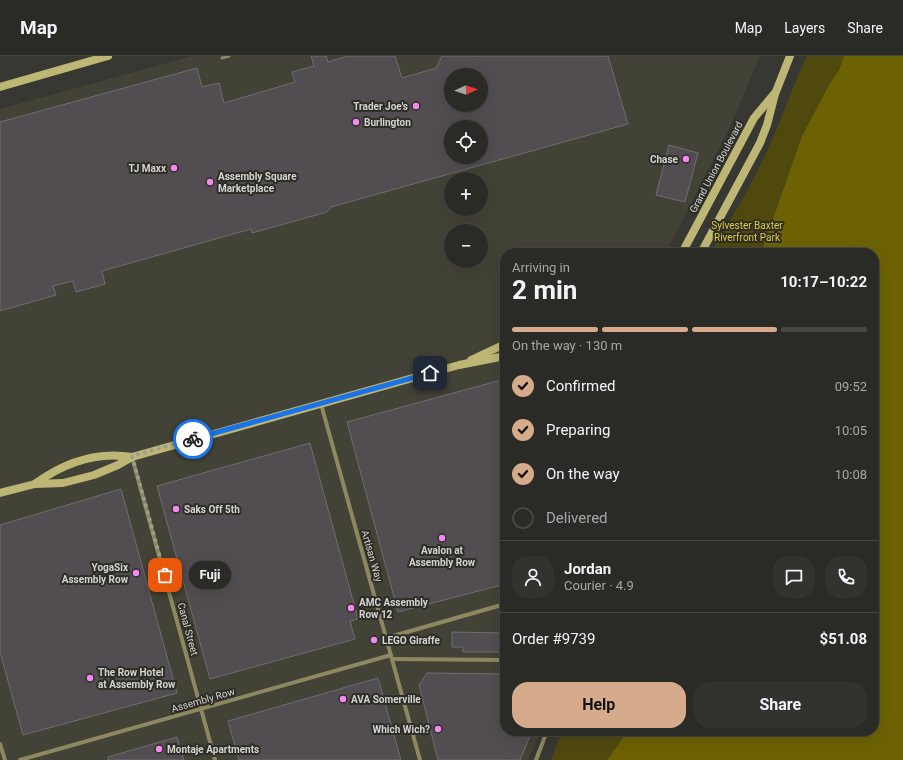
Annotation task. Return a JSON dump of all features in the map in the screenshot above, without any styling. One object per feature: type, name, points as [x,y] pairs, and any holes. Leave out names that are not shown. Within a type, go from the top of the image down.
[{"type":"street","points":[[0,87],[86,59],[108,56]]},
{"type":"street","name":"Grand Union Boulevard","points":[[703,248],[760,143],[767,125],[775,94],[790,56]]},
{"type":"street","name":"Grand Union Boulevard","points":[[685,248],[754,118],[775,94]]},
{"type":"street","points":[[459,365],[500,346]]},
{"type":"street","points":[[0,493],[35,484],[63,483],[94,475],[118,465],[132,456],[459,365],[500,357]]},
{"type":"street","name":"Artisan Way","points":[[321,403],[420,760]]},
{"type":"street","points":[[35,484],[57,468],[93,457],[111,454],[132,456]]},
{"type":"street","name":"Canal Street","points":[[132,456],[215,760]]},
{"type":"street","points":[[386,638],[500,605]]},
{"type":"street","name":"Assembly Row","points":[[20,760],[201,708],[392,657],[500,660]]},
{"type":"street","points":[[536,760],[545,736]]},
{"type":"street","points":[[0,744],[5,760]]},
{"type":"lane","points":[[222,58],[229,56]]},
{"type":"shaded area","points":[[192,56],[760,56],[729,129],[669,248],[500,248],[500,736],[539,736],[528,760],[0,760],[0,109]]},
{"type":"shaded area","points":[[844,56],[903,56],[903,760],[607,760],[623,736],[879,736],[879,248],[763,248],[802,136],[830,83],[839,70]]},
{"type":"green space","name":"Sylvester Baxter Riverfront Park","points":[[807,56],[844,56],[839,70],[830,83],[802,136],[763,248],[713,248],[753,180]]},
{"type":"green space","points":[[560,736],[623,736],[607,760],[551,760]]},
{"type":"building","name":"Assembly Square Marketplace","points":[[311,56],[326,56],[328,62],[348,56],[395,56],[402,78],[436,68],[442,56],[608,56],[628,124],[488,163],[488,120],[444,120],[444,164],[485,164],[456,172],[444,172],[444,175],[331,207],[327,212],[252,233],[251,229],[102,271],[105,284],[76,292],[73,281],[53,286],[56,295],[0,311],[0,122],[197,68],[202,87],[219,83],[224,103],[295,82],[292,72],[314,66]]},
{"type":"building","points":[[669,145],[698,153],[685,202],[656,195]]},
{"type":"building","name":"Avalon at Assembly Row","points":[[500,380],[500,585],[398,612],[347,422]]},
{"type":"building","points":[[310,443],[358,619],[350,621],[355,639],[210,679],[157,486]]},
{"type":"building","points":[[121,489],[177,693],[23,735],[0,652],[0,525]]},
{"type":"building","points":[[452,632],[500,633],[500,652],[463,652],[463,647],[452,647]]},
{"type":"building","points":[[427,673],[500,674],[500,736],[530,736],[520,760],[438,760],[419,685]]},
{"type":"building","name":"AVA Somerville","points":[[378,678],[401,760],[239,760],[228,721]]},
{"type":"building","name":"Montaje Apartments","points":[[177,737],[184,760],[108,760],[108,757]]},
{"type":"way so far","points":[[165,575],[132,456],[193,439]]},
{"type":"place","name":"Trader Joe's","points":[[416,106]]},
{"type":"place","name":"Burlington","points":[[356,122]]},
{"type":"place","name":"Chase","points":[[686,159]]},
{"type":"place","name":"TJ Maxx","points":[[174,168]]},
{"type":"place","name":"Assembly Square Marketplace","points":[[210,182]]},
{"type":"place","name":"Saks Off 5th","points":[[176,509]]},
{"type":"place","name":"Avalon at Assembly Row","points":[[442,538]]},
{"type":"place","name":"YogaSix Assembly Row","points":[[136,573]]},
{"type":"place","name":"Fuji","points":[[165,575]]},
{"type":"place","name":"AMC Assembly Row 12","points":[[351,608]]},
{"type":"place","name":"LEGO Giraffe","points":[[374,640]]},
{"type":"place","name":"The Row Hotel at Assembly Row","points":[[90,678]]},
{"type":"place","name":"AVA Somerville","points":[[343,699]]},
{"type":"place","name":"Which Wich?","points":[[438,729]]},
{"type":"place","name":"Montaje Apartments","points":[[159,749]]},
{"type":"route","points":[[193,439],[430,373]]}]
